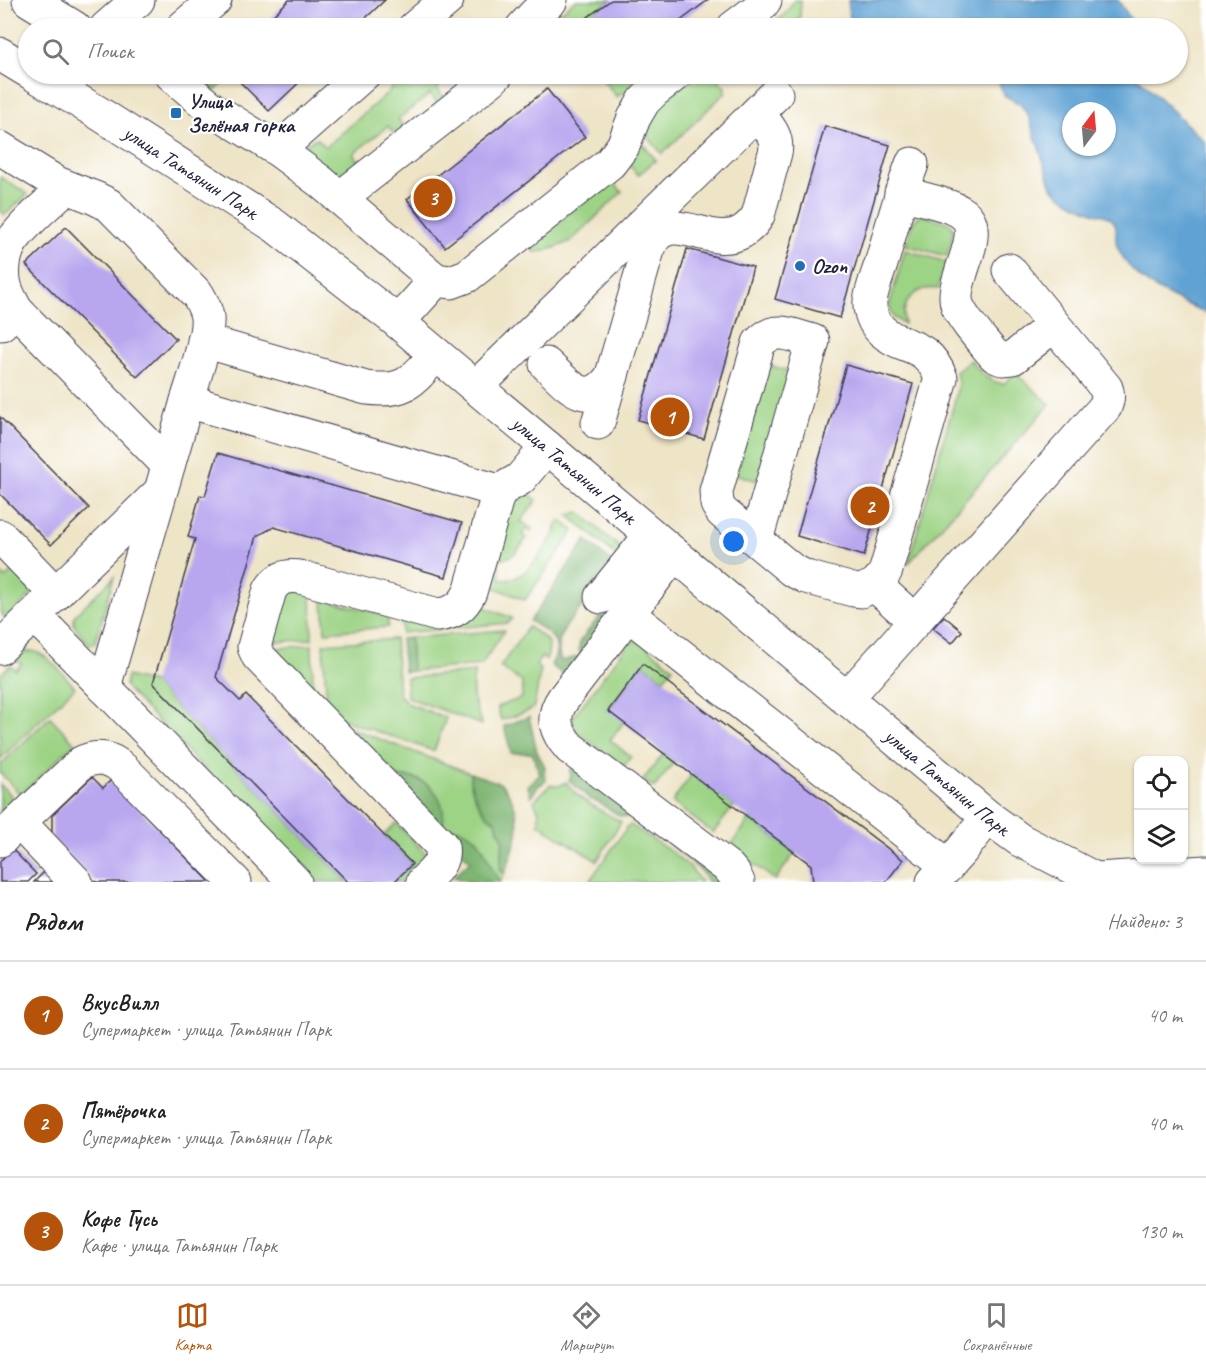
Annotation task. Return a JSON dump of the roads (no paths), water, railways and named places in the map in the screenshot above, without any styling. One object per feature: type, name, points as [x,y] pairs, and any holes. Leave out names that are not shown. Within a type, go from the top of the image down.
[{"type":"street","points":[[29,0],[59,18]]},
{"type":"street","points":[[117,18],[138,0]]},
{"type":"street","points":[[194,18],[215,0]]},
{"type":"street","points":[[426,18],[447,0]]},
{"type":"street","points":[[531,18],[551,0]]},
{"type":"street","points":[[746,18],[765,0]]},
{"type":"street","points":[[0,54],[18,65]]},
{"type":"street","name":"улица Татьянин Парк","points":[[50,84],[275,226],[398,322],[988,817],[1020,840],[1098,881]]},
{"type":"street","points":[[183,84],[208,106],[278,150],[321,182],[436,280],[451,282],[467,276],[610,163],[623,146],[634,118],[644,101],[663,84]]},
{"type":"street","points":[[278,150],[353,84]]},
{"type":"street","points":[[340,198],[486,84]]},
{"type":"street","points":[[476,387],[767,104],[777,144],[758,215],[744,231],[727,237],[717,237],[677,227],[661,232],[654,238],[648,250],[598,423]]},
{"type":"street","points":[[0,148],[66,187],[109,205],[198,295],[207,317],[204,341],[104,687]]},
{"type":"street","points":[[756,540],[813,341],[776,332],[764,337],[759,343],[716,491],[717,504],[723,512],[756,540],[792,570],[806,577],[861,591],[875,585],[886,570],[941,378],[931,359],[913,346],[892,338],[881,330],[871,313],[870,303],[907,179],[967,217],[972,229],[971,238],[957,286],[956,302],[964,317],[995,356],[1002,359],[1013,358],[1054,325]]},
{"type":"street","points":[[66,187],[15,237],[8,249],[4,264],[8,318],[164,478]]},
{"type":"street","points":[[846,699],[1107,402],[1106,388],[1009,270]]},
{"type":"street","points":[[398,322],[436,280]]},
{"type":"street","points":[[204,341],[366,388],[380,390],[396,388],[415,379],[436,354]]},
{"type":"street","points":[[546,364],[572,387],[584,393],[599,390],[612,375]]},
{"type":"street","points":[[187,401],[498,491],[520,479],[547,447]]},
{"type":"street","points":[[0,648],[45,605],[164,478]]},
{"type":"street","points":[[423,882],[440,864],[443,858],[442,846],[258,656],[254,647],[270,590],[274,583],[285,577],[300,577],[438,615],[454,612],[470,592],[498,491]]},
{"type":"street","points":[[0,536],[45,605],[104,687],[295,882]]},
{"type":"street","points":[[601,597],[663,545]]},
{"type":"street","points":[[663,545],[628,614],[559,705],[556,719],[557,729],[570,748],[729,868],[738,882]]},
{"type":"street","points":[[875,585],[915,621]]},
{"type":"street","points":[[628,614],[940,874],[988,817]]},
{"type":"street","points":[[76,882],[9,831],[81,763],[88,759],[104,758],[117,763],[235,882]]},
{"type":"street","points":[[1098,881],[1206,872]]},
{"type":"water","points":[[848,0],[1118,0],[1130,18],[850,18]]},
{"type":"water","points":[[999,84],[1145,84],[1206,143],[1206,313],[1158,290],[1137,275],[1118,248],[1116,228],[1112,220],[1072,203],[1052,187],[1028,115],[1021,105],[1004,95]]},
{"type":"place","name":"Улица Зелёная горка","points":[[176,113]]},
{"type":"place","name":"Кофе Гусь","points":[[433,198]]},
{"type":"place","name":"Ozon","points":[[800,266]]},
{"type":"place","name":"ВкусВилл","points":[[670,417]]},
{"type":"place","name":"Пятёрочка","points":[[870,506]]}]
